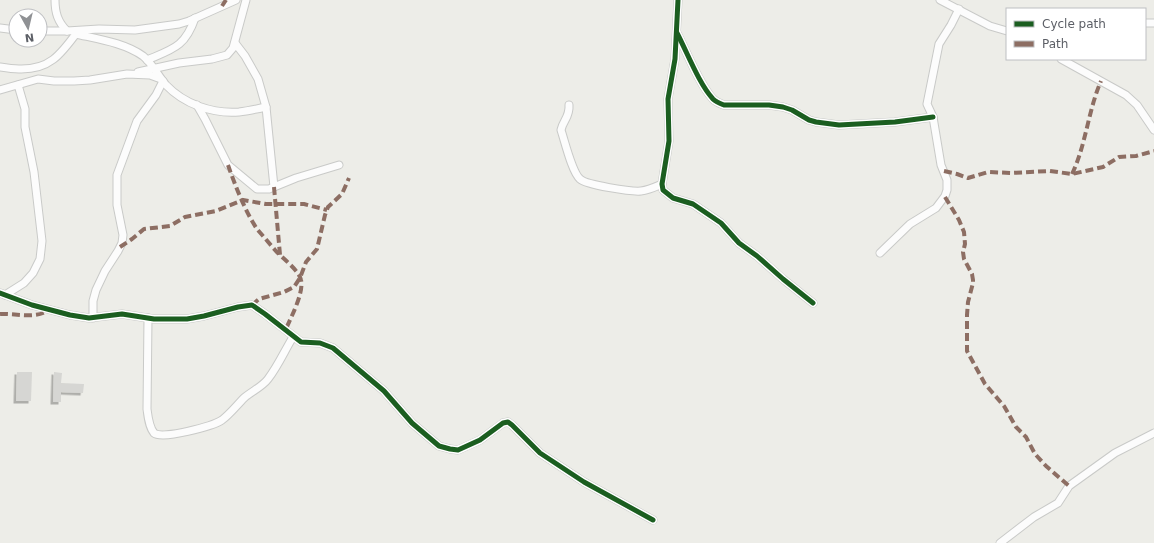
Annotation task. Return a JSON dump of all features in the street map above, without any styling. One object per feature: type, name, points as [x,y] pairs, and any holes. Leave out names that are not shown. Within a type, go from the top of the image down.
[{"type":"street","points":[[54,0],[56,14],[60,24],[67,31]]},
{"type":"street","points":[[0,67],[30,69],[43,65],[58,57],[78,32],[99,29],[135,30],[179,24],[236,0]]},
{"type":"street","points":[[0,90],[38,79],[54,81],[90,80],[179,63],[212,59],[227,55],[235,43],[246,0]]},
{"type":"street","points":[[678,0],[675,59],[668,98],[669,141],[662,184],[663,190],[673,198],[693,204],[721,223],[739,242],[813,303]]},
{"type":"street","points":[[940,0],[990,26],[1006,31]]},
{"type":"street","points":[[880,253],[910,224],[936,208],[945,196],[947,190],[947,180],[941,165],[933,117],[926,104],[939,44],[958,9]]},
{"type":"street","points":[[147,60],[170,50],[179,44],[190,31],[195,18]]},
{"type":"street","points":[[48,31],[78,32],[130,49],[147,60],[162,80],[180,97],[197,105],[218,111],[230,112],[240,112],[266,107]]},
{"type":"street","points":[[677,33],[706,89],[712,98],[724,105],[769,105],[783,107],[792,110],[809,120],[838,125],[895,122],[933,117]]},
{"type":"street","points":[[235,43],[258,79],[266,107],[274,187]]},
{"type":"street","points":[[1063,60],[1126,94],[1137,105],[1154,130]]},
{"type":"street","points":[[127,74],[150,75],[162,80]]},
{"type":"street","points":[[93,318],[93,301],[96,290],[105,271],[122,243],[123,235],[117,204],[117,175],[137,121],[156,95],[162,80]]},
{"type":"street","points":[[2,294],[24,283],[33,273],[40,259],[42,241],[34,172],[25,127],[25,109],[18,85]]},
{"type":"street","points":[[197,105],[228,165],[256,189],[262,190],[274,187],[296,178],[339,165]]},
{"type":"street","points":[[569,105],[569,113],[561,130],[574,170],[580,179],[584,182],[637,191],[650,189],[662,184]]},
{"type":"street","points":[[2,294],[70,315],[93,318],[113,314],[122,314],[177,320],[196,319],[238,307],[252,305],[301,342],[320,343],[333,348],[384,391],[412,423],[439,446],[458,450],[480,440],[503,423],[508,422],[540,453],[584,482],[653,520]]},
{"type":"street","points":[[148,318],[147,409],[150,424],[154,432],[159,435],[178,433],[211,425],[222,420],[243,399],[268,379],[293,337]]},
{"type":"street","points":[[1000,543],[1034,517],[1058,503],[1069,486],[1115,453],[1154,433]]},
{"type":"building","points":[[17,372],[32,372],[31,401],[16,401]]},
{"type":"building","points":[[54,372],[62,373],[61,383],[84,384],[83,393],[61,392],[61,402],[53,402]]},
{"type":"marked path","points":[[222,6],[226,0]]},
{"type":"marked path","points":[[1072,174],[1081,151],[1093,104],[1101,81]]},
{"type":"marked path","points":[[944,171],[968,178],[988,172],[1011,173],[1050,171],[1072,174],[1103,167],[1119,157],[1136,156],[1154,151]]},
{"type":"marked path","points":[[228,165],[244,206],[257,229],[300,276],[301,291],[286,329]]},
{"type":"marked path","points":[[252,305],[259,299],[284,292],[294,287],[300,278],[306,262],[317,249],[328,207],[342,194],[349,178]]},
{"type":"marked path","points":[[274,187],[280,255]]},
{"type":"marked path","points":[[945,197],[959,220],[964,232],[964,259],[972,274],[973,280],[968,302],[967,351],[985,384],[1004,406],[1016,427],[1026,437],[1035,454],[1069,486]]},
{"type":"marked path","points":[[120,247],[144,229],[170,226],[185,217],[216,211],[243,200],[266,204],[304,204],[327,210]]},
{"type":"marked path","points":[[0,314],[33,315],[45,312],[49,309]]},
{"type":"cycle path","points":[[678,0],[675,59],[668,99],[669,141],[662,184],[663,190],[673,198],[693,204],[721,223],[739,243],[757,256],[813,303]]},
{"type":"cycle path","points":[[677,33],[708,93],[716,102],[724,105],[769,105],[783,107],[792,110],[809,120],[839,125],[895,122],[933,117]]},
{"type":"cycle path","points":[[0,293],[32,305],[70,315],[89,318],[122,314],[154,319],[187,319],[252,305],[301,342],[320,343],[333,348],[384,391],[412,423],[439,446],[458,450],[480,440],[503,423],[508,422],[540,453],[584,482],[653,520]]}]
